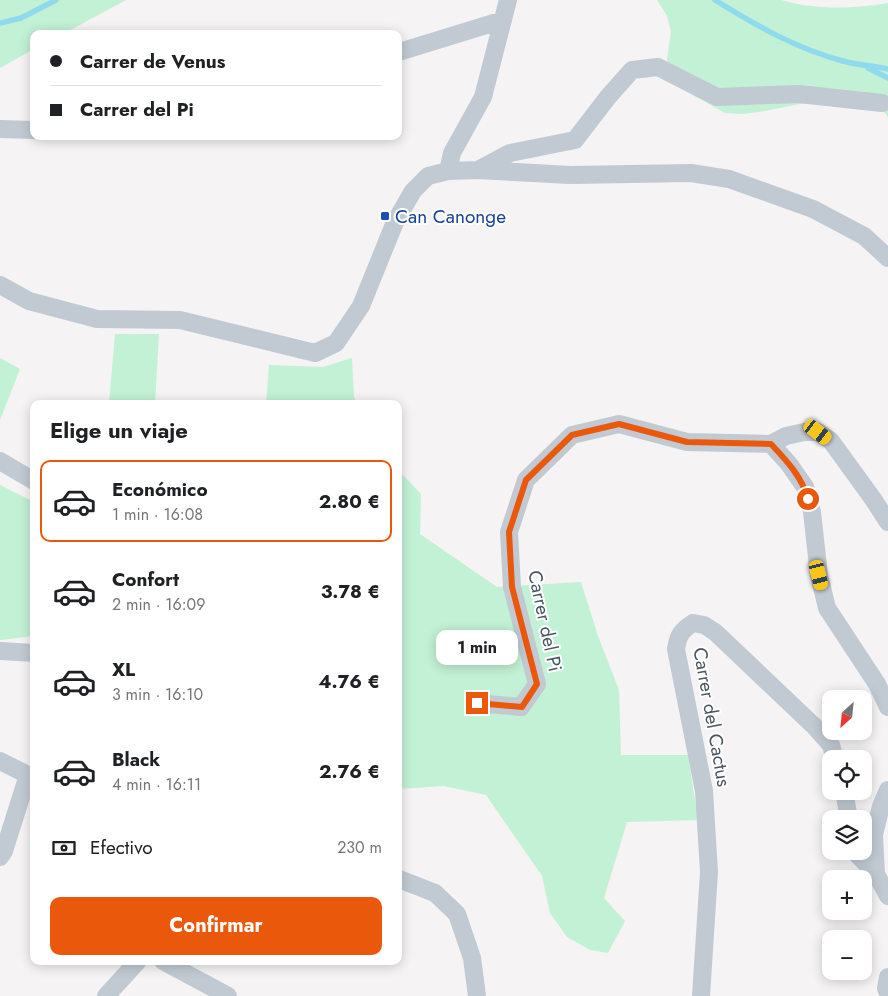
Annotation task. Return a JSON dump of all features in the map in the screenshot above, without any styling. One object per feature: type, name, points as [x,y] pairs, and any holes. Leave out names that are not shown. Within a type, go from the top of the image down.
[{"type":"street","points":[[448,171],[452,153],[483,97],[508,0]]},
{"type":"street","points":[[402,51],[503,20]]},
{"type":"street","points":[[478,170],[510,152],[575,140],[608,97],[632,70],[658,67],[716,97],[799,94],[882,103]]},
{"type":"street","points":[[0,129],[30,130]]},
{"type":"street","points":[[0,285],[28,301],[97,319],[180,320],[314,353],[336,343],[361,306],[396,222],[413,191],[428,176],[448,171],[478,170],[570,175],[691,173],[729,178],[813,209],[864,236],[888,258]]},
{"type":"street","name":"Carrer del Pi","points":[[477,703],[522,707],[537,684],[512,587],[509,532],[526,480],[572,435],[619,424],[687,442],[771,444],[786,436],[804,432],[818,432],[831,441],[888,522]]},
{"type":"street","points":[[771,444],[789,464],[805,487],[812,512],[819,575],[827,608],[877,684],[888,707]]},
{"type":"street","points":[[0,461],[30,479]]},
{"type":"street","name":"Carrer del Cactus","points":[[701,996],[709,872],[704,791],[676,649],[677,637],[684,628],[693,622],[704,625],[715,632],[814,726],[831,745],[832,750]]},
{"type":"street","points":[[0,651],[30,653]]},
{"type":"street","points":[[0,761],[30,777]]},
{"type":"street","points":[[0,857],[4,851],[30,781]]},
{"type":"street","points":[[876,874],[874,835],[881,806],[888,790]]},
{"type":"street","points":[[863,860],[876,874],[888,896]]},
{"type":"street","points":[[402,880],[434,893],[457,914],[472,958],[477,996]]},
{"type":"street","points":[[105,996],[134,965]]},
{"type":"street","points":[[170,965],[228,996]]},
{"type":"street","points":[[888,977],[886,988],[888,994]]},
{"type":"green space","points":[[0,0],[126,0],[70,30],[30,30],[30,51],[0,68]]},
{"type":"green space","points":[[657,0],[781,0],[807,6],[834,8],[888,3],[888,117],[881,107],[805,103],[759,112],[725,113],[682,89],[672,74],[667,60],[671,31],[667,16]]},
{"type":"green space","points":[[115,334],[159,334],[155,400],[109,400]]},
{"type":"green space","points":[[0,358],[20,369],[0,420]]},
{"type":"green space","points":[[352,358],[355,400],[266,400],[269,365],[323,367]]},
{"type":"green space","points":[[402,474],[421,494],[420,534],[497,587],[581,582],[598,636],[619,690],[621,755],[688,755],[698,820],[627,822],[604,898],[625,921],[608,953],[590,950],[567,937],[550,913],[542,876],[486,795],[444,786],[402,789]]},
{"type":"green space","points":[[0,485],[30,500],[30,636],[0,640]]},
{"type":"waterway","points":[[0,23],[21,18],[56,0]]},
{"type":"waterway","points":[[715,0],[761,27],[809,50],[848,62],[888,69]]},
{"type":"waterway","points":[[868,68],[888,78]]},
{"type":"place","name":"Can Canonge","points":[[385,216]]},
{"type":"route","points":[[477,703],[522,707],[537,684],[512,587],[509,532],[526,480],[572,435],[619,424],[687,442],[771,444],[789,464],[805,487],[808,499]]}]
